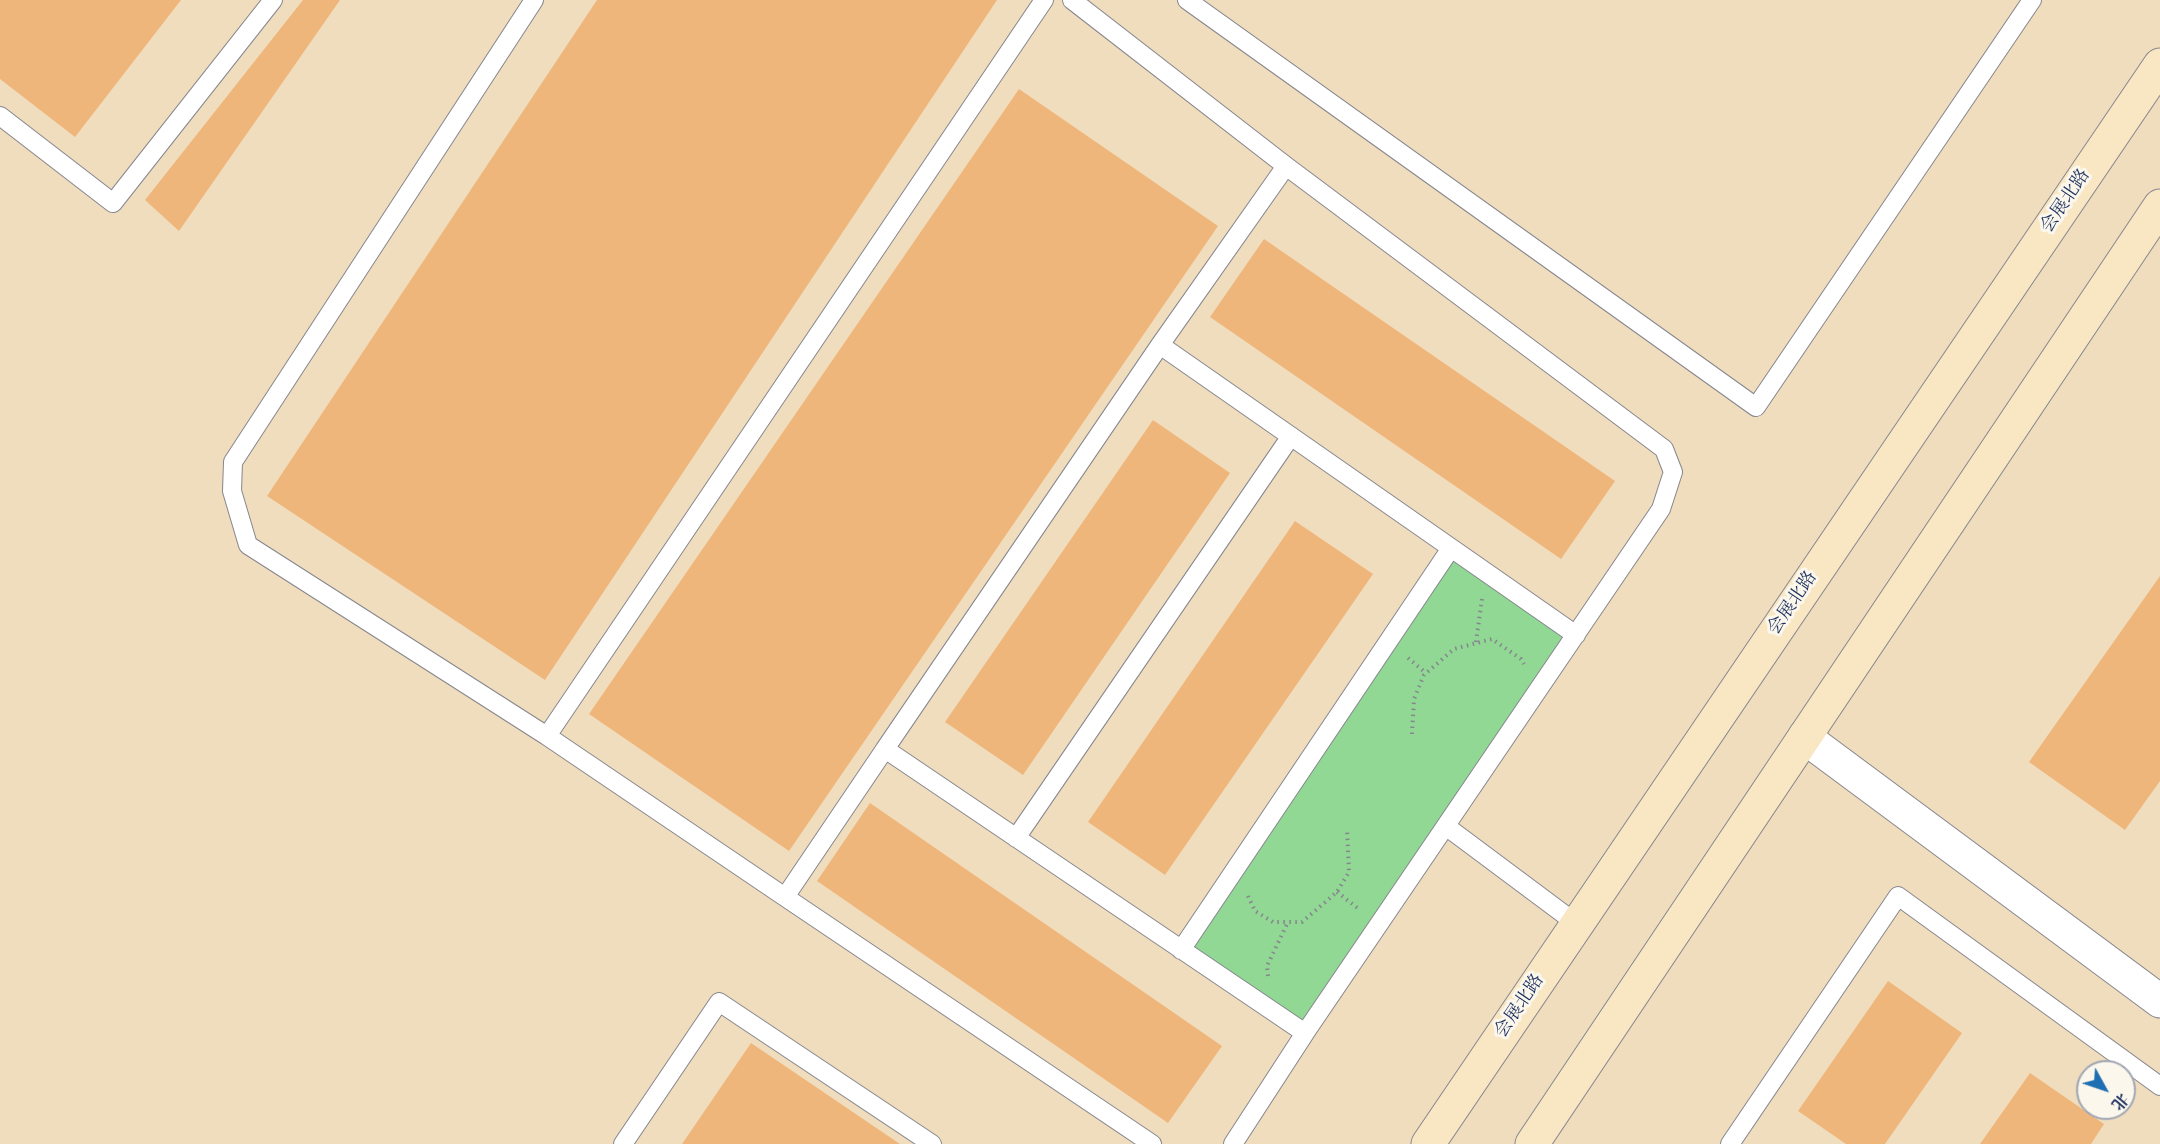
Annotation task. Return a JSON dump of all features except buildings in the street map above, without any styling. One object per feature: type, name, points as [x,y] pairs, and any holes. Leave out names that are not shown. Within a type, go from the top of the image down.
[{"type":"main road","name":"会展北路","points":[[1428,1144],[2160,65]]},
{"type":"main road","points":[[1532,1144],[2160,206]]},
{"type":"street","points":[[1805,736],[2160,1001]]},
{"type":"lane","points":[[0,116],[113,203],[273,0]]},
{"type":"lane","points":[[534,0],[233,462],[232,491],[248,545],[548,736],[1152,1144]]},
{"type":"lane","points":[[548,736],[1044,0]]},
{"type":"lane","points":[[1072,0],[1286,166],[1664,449],[1672,472],[1661,509],[1305,1033],[1233,1144]]},
{"type":"lane","points":[[1187,0],[1756,407],[2032,0]]},
{"type":"lane","points":[[786,897],[1160,345],[1286,166]]},
{"type":"lane","points":[[1160,345],[1576,635]]},
{"type":"lane","points":[[1016,838],[1291,436]]},
{"type":"lane","points":[[1181,950],[1451,548]]},
{"type":"lane","points":[[885,749],[1305,1033]]},
{"type":"lane","points":[[1446,826],[1577,924]]},
{"type":"lane","points":[[1730,1144],[1898,896],[2160,1086]]},
{"type":"lane","points":[[623,1144],[719,1002],[932,1144]]},
{"type":"path","points":[[1476,643],[1486,572]]},
{"type":"path","points":[[1412,734],[1414,699],[1424,675],[1454,649],[1491,639],[1521,659],[1537,692]]},
{"type":"path","points":[[1244,857],[1243,884],[1255,911],[1273,922],[1302,922],[1337,892],[1349,872],[1347,829]]},
{"type":"path","points":[[1269,1009],[1267,966],[1288,922]]},
{"type":"green space","points":[[1451,548],[1576,635],[1305,1033],[1181,950]]}]
